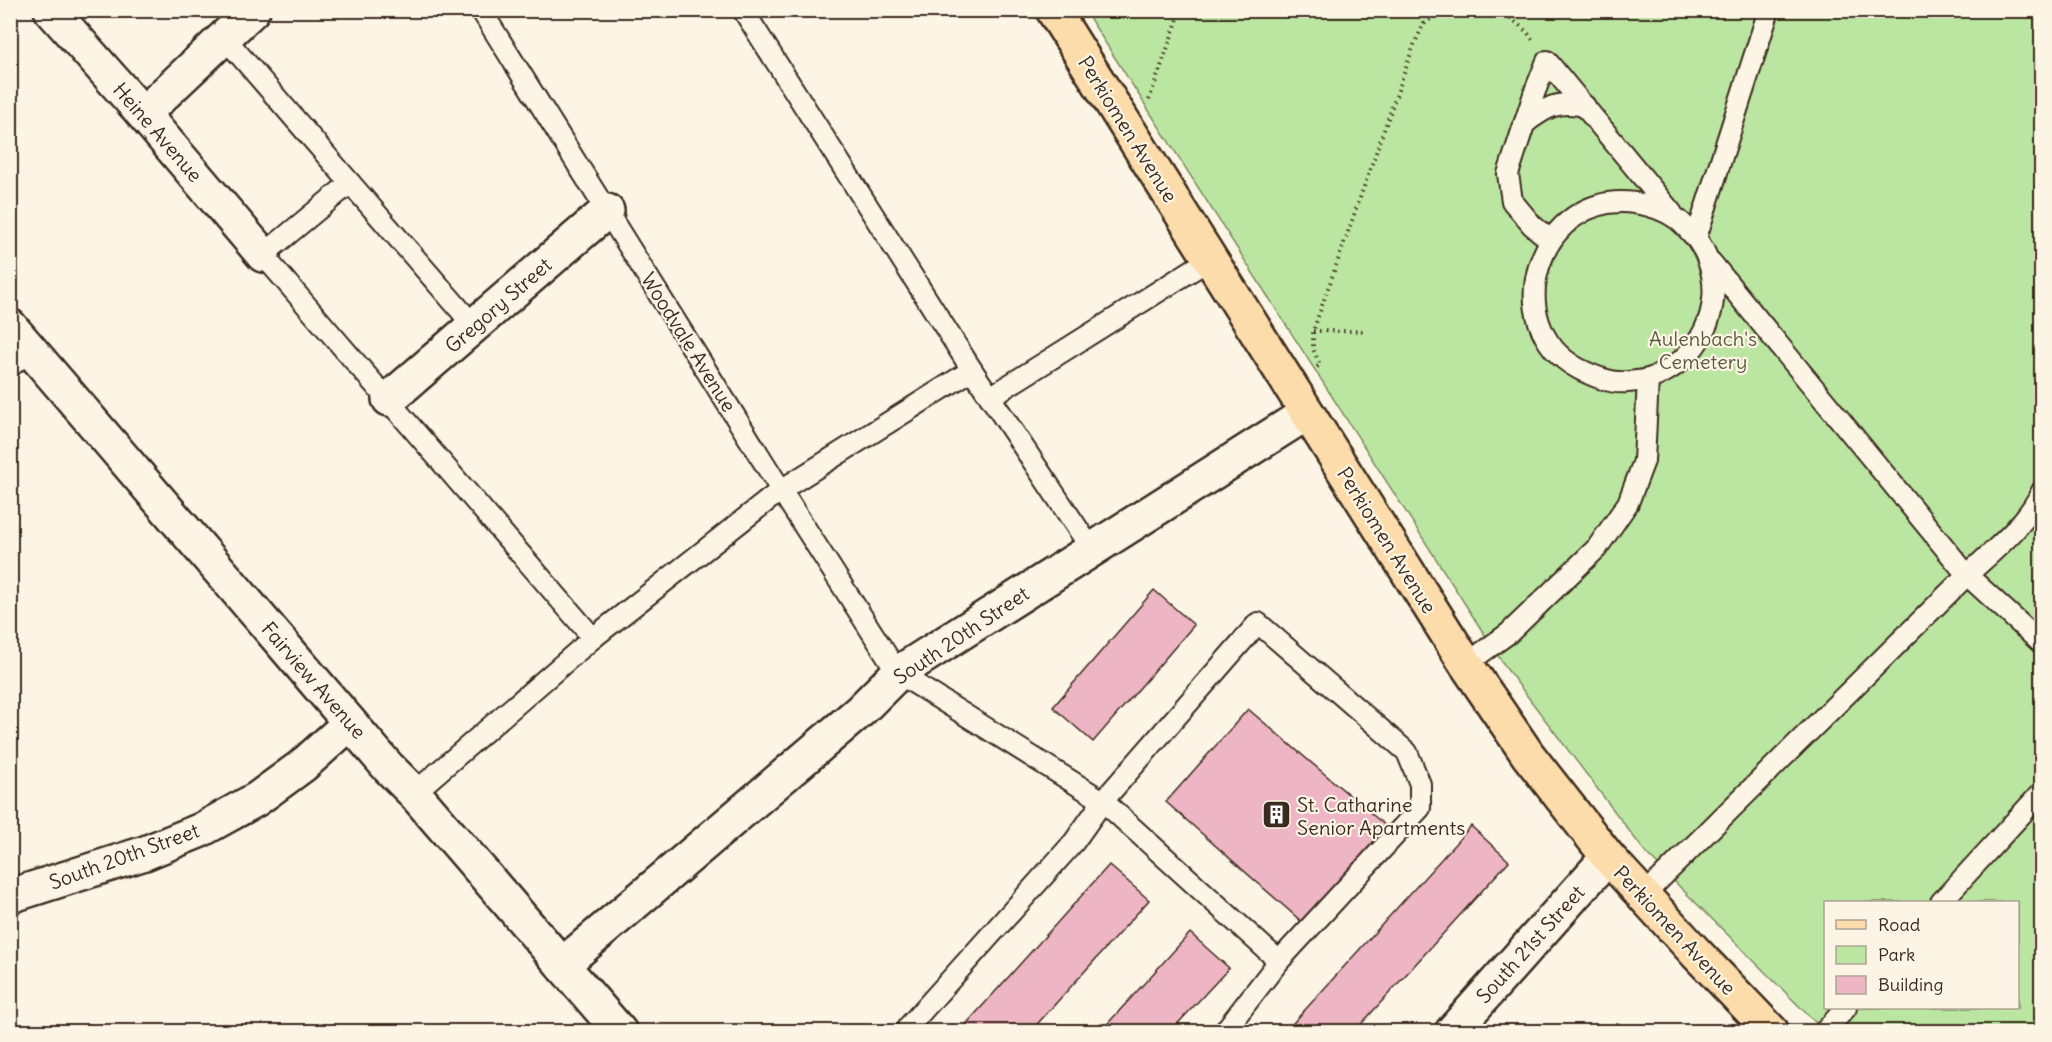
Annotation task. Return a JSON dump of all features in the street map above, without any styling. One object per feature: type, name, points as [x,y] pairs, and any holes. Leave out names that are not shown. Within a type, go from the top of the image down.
[{"type":"main road","name":"Perkiomen Avenue","points":[[1053,10],[1466,664],[1528,754],[1608,857],[1772,1032]]},
{"type":"street","name":"Heine Avenue","points":[[51,10],[263,255]]},
{"type":"street","points":[[143,114],[253,10]]},
{"type":"street","name":"Gregory Street","points":[[388,399],[607,211]]},
{"type":"street","name":"Fairview Avenue","points":[[17,347],[388,768],[414,793],[620,1032]]},
{"type":"street","name":"South 20th Street","points":[[562,965],[860,711],[898,673],[1307,414]]},
{"type":"street","name":"South 20th Street","points":[[10,896],[145,853],[201,830],[257,799],[302,766],[350,723]]},
{"type":"street","name":"South 21st Street","points":[[1452,1032],[1608,857]]},
{"type":"lane","name":"Woodvale Avenue","points":[[481,10],[898,673]]},
{"type":"lane","points":[[743,10],[972,370],[1092,550]]},
{"type":"lane","points":[[1696,238],[1769,10]]},
{"type":"lane","points":[[224,37],[474,326]]},
{"type":"lane","points":[[1550,240],[1532,225],[1512,201],[1508,174],[1547,61],[1676,218],[1696,238],[1707,258],[1967,575],[2042,644]]},
{"type":"lane","points":[[1524,124],[1541,111],[1554,105],[1567,102],[1585,106]]},
{"type":"lane","points":[[350,183],[263,255],[593,638]]},
{"type":"lane","points":[[1676,218],[1650,205],[1622,201],[1595,207],[1570,219],[1550,240],[1538,265],[1534,292],[1538,319],[1550,344],[1569,364],[1594,377],[1621,382],[1648,379],[1676,366],[1697,345],[1710,318],[1714,288],[1707,258]]},
{"type":"lane","points":[[990,397],[1209,259]]},
{"type":"lane","points":[[414,793],[593,638],[781,490],[972,370]]},
{"type":"lane","points":[[1466,664],[1509,633],[1597,548],[1628,503],[1644,461],[1648,379]]},
{"type":"lane","points":[[1643,896],[1967,575],[2009,537],[2036,502],[2042,490]]},
{"type":"lane","points":[[908,1027],[1074,842],[1103,801],[1258,622],[1407,752],[1420,784],[1420,808],[1279,961],[1224,1032]]},
{"type":"lane","points":[[898,673],[1103,801],[1279,961]]},
{"type":"lane","points":[[1943,901],[2042,792]]},
{"type":"lane","points":[[1824,1032],[1845,1009]]},
{"type":"path","points":[[1125,123],[1145,108],[1150,98],[1181,10]]},
{"type":"path","points":[[1289,386],[1320,365],[1313,349],[1313,331],[1427,10]]},
{"type":"path","points":[[1423,24],[1442,10]]},
{"type":"path","points":[[1501,10],[1527,32],[1547,61]]},
{"type":"path","points":[[1313,331],[1364,331]]},
{"type":"green space","name":"Aulenbach's Cemetery","points":[[1085,11],[2041,11],[2041,1031],[1824,1031],[1646,853],[1506,668]]},
{"type":"building","points":[[1154,590],[1194,625],[1093,742],[1053,707]]},
{"type":"building","name":"St. Catharine Senior Apartments","points":[[1248,709],[1387,827],[1302,922],[1166,802]]},
{"type":"building","points":[[1471,826],[1509,861],[1354,1032],[1285,1032]]},
{"type":"building","points":[[1109,865],[1149,900],[1030,1032],[959,1032]]},
{"type":"building","points":[[1190,933],[1229,968],[1170,1032],[1100,1032]]},
{"type":"place","name":"St. Catharine Senior Apartments","points":[[1276,815]]}]
